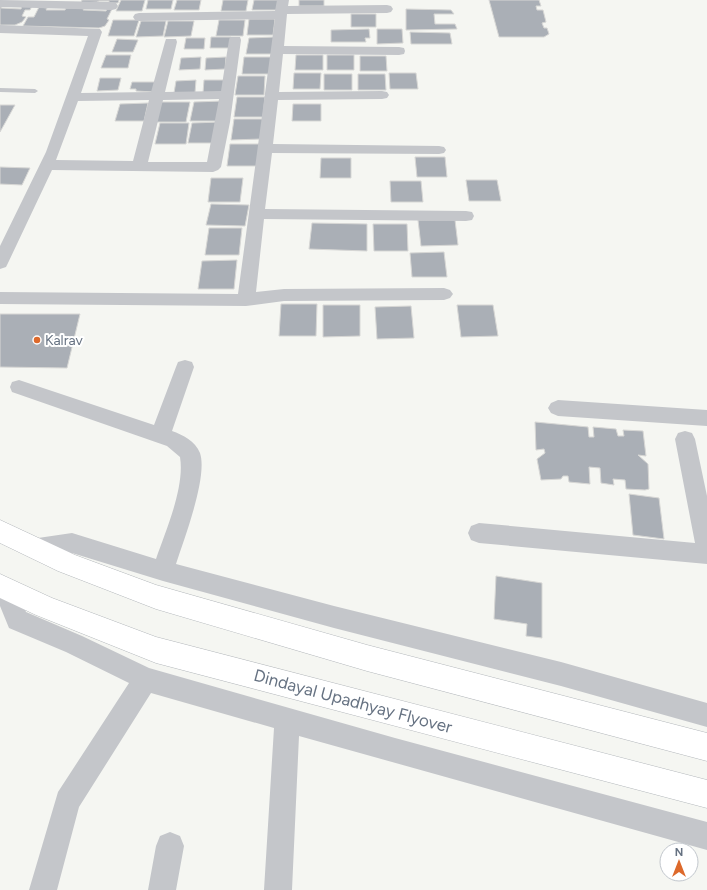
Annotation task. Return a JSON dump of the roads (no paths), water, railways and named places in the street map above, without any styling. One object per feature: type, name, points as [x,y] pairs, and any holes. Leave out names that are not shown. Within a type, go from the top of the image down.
[{"type":"main road","points":[[0,531],[67,563],[156,597],[367,658],[707,747]]},
{"type":"main road","name":"Dindayal Upadhyay Flyover","points":[[3,587],[46,607],[156,650],[707,794]]},
{"type":"street","points":[[0,3],[76,2],[112,6]]},
{"type":"street","points":[[138,17],[282,8],[387,9]]},
{"type":"street","points":[[246,300],[282,8]]},
{"type":"street","points":[[0,29],[96,32],[47,165],[0,263]]},
{"type":"street","points":[[47,165],[213,167],[223,122],[235,40]]},
{"type":"street","points":[[139,166],[172,42]]},
{"type":"street","points":[[277,50],[399,51]]},
{"type":"street","points":[[72,97],[227,95]]},
{"type":"street","points":[[272,96],[382,95]]},
{"type":"street","points":[[265,148],[439,150]]},
{"type":"street","points":[[257,214],[466,216]]},
{"type":"street","points":[[0,298],[246,300],[284,294],[444,294]]},
{"type":"street","points":[[160,436],[185,367]]},
{"type":"street","points":[[20,387],[174,440],[184,446],[190,454],[192,467],[188,489],[163,571]]},
{"type":"street","points":[[558,408],[707,418]]},
{"type":"street","points":[[685,439],[707,547]]},
{"type":"street","points":[[479,533],[707,554]]},
{"type":"street","points":[[38,548],[72,543],[163,571],[334,617],[561,674],[707,715]]},
{"type":"street","points":[[3,587],[17,620],[74,644],[146,679],[403,753],[707,836]]},
{"type":"street","points":[[43,890],[67,801],[146,679]]},
{"type":"street","points":[[278,890],[287,720]]},
{"type":"street","points":[[162,890],[170,846]]},
{"type":"lane","points":[[0,90],[35,91]]},
{"type":"place","name":"Kalrav","points":[[37,340]]}]
